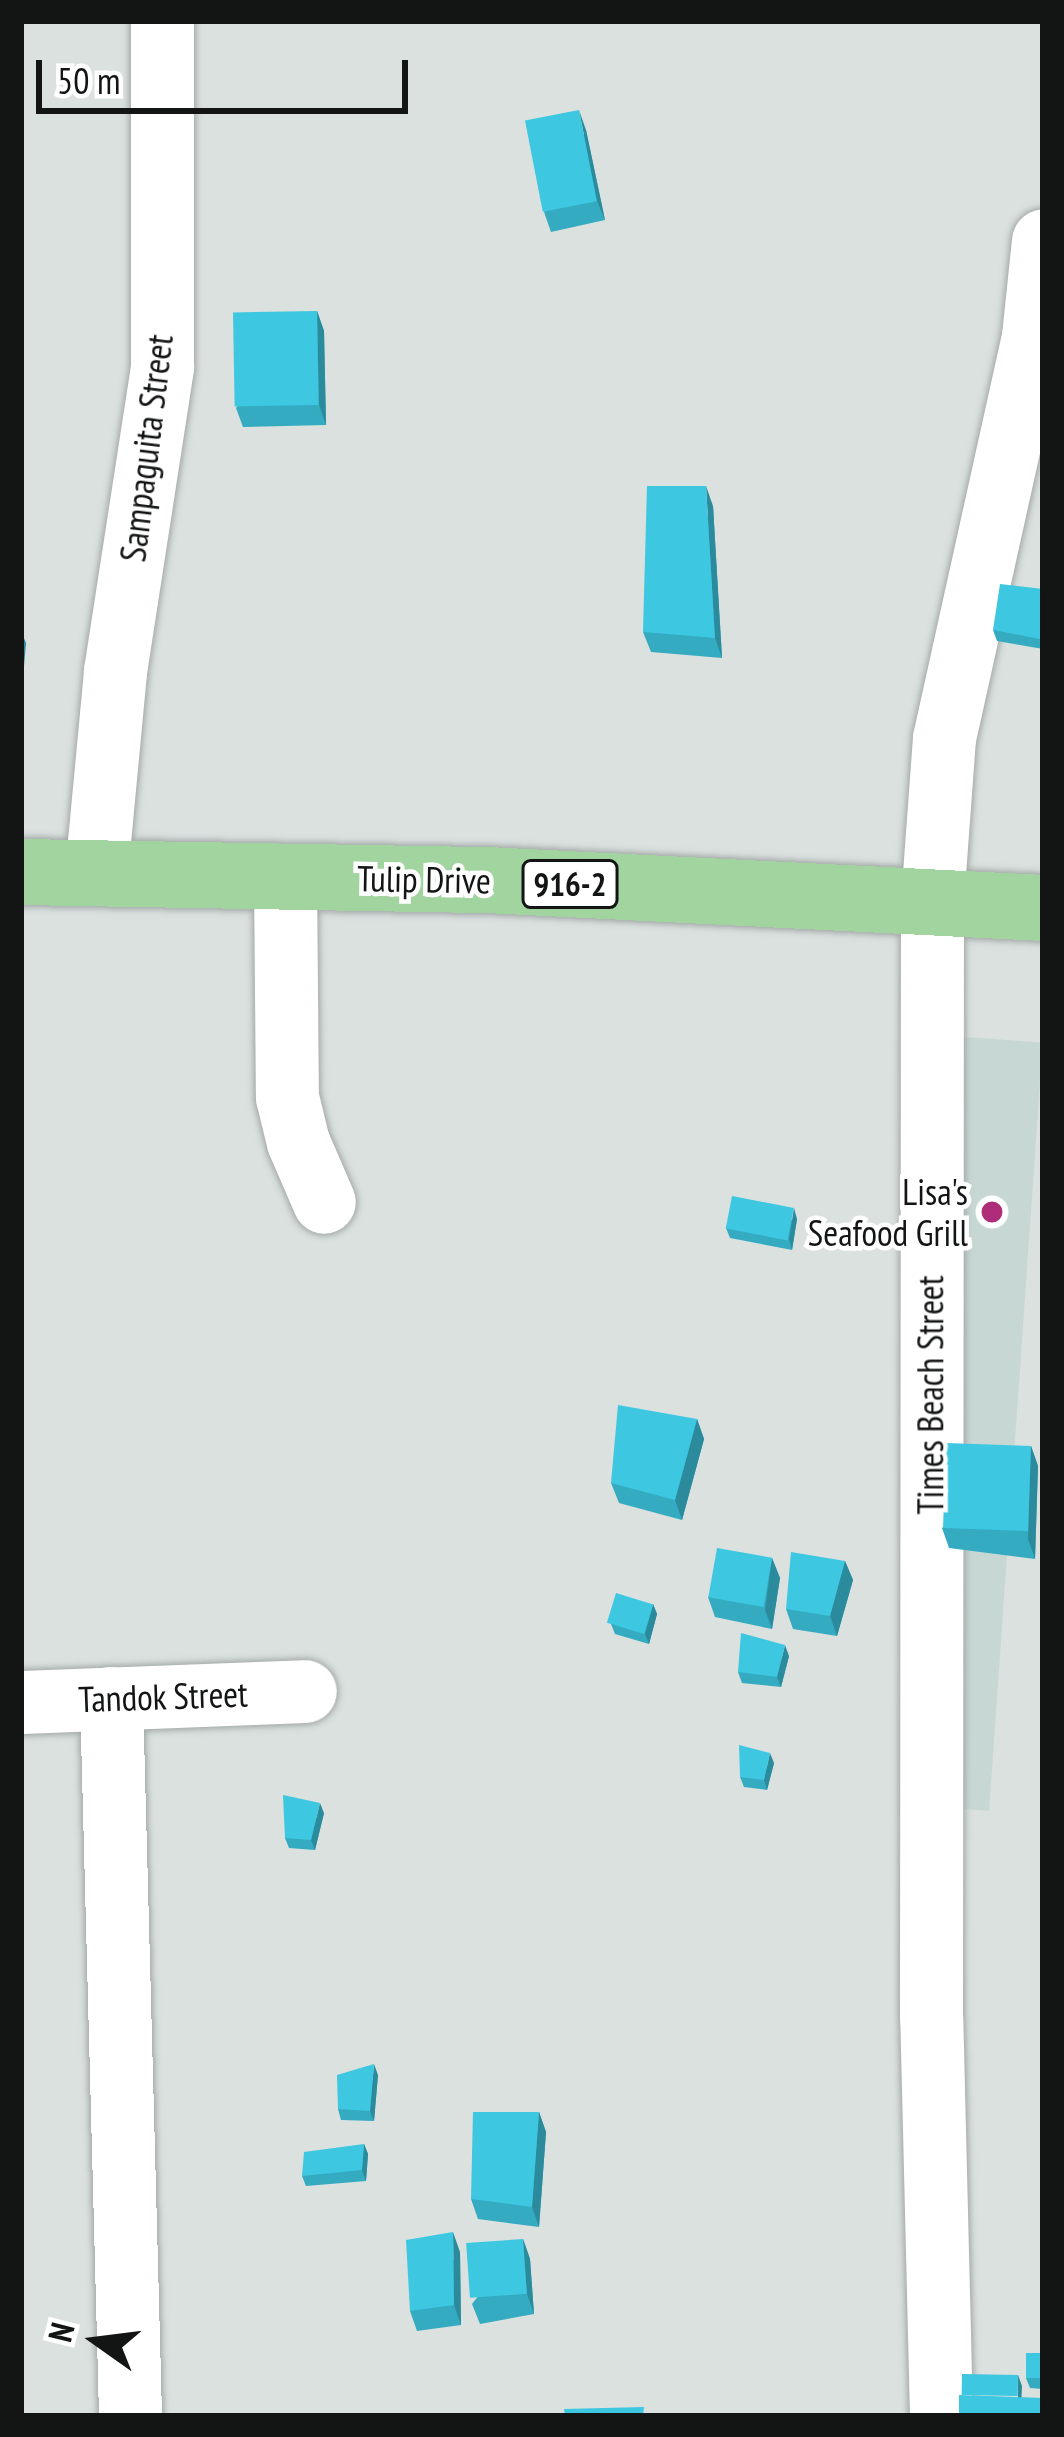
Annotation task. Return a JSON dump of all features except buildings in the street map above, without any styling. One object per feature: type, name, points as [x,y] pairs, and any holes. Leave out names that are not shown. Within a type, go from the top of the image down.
[{"type":"main road","name":"Tulip Drive","points":[[21,872],[488,880],[1043,908]]},
{"type":"street","name":"Sampaguita Street","points":[[96,873],[115,671],[162,367],[162,21]]},
{"type":"street","name":"Times Beach Street","points":[[940,2416],[931,2018],[932,902],[944,738],[1033,336],[1043,241]]},
{"type":"street","points":[[285,877],[282,1042],[287,1097],[298,1142],[323,1202]]},
{"type":"street","name":"Tandok Street","points":[[21,1702],[305,1691]]},
{"type":"street","points":[[111,1698],[129,2410]]},
{"type":"shaded area","points":[[964,1037],[1043,1043],[989,1811],[910,1805]]},
{"type":"place","name":"Lisa's Seafood Grill","points":[[992,1212]]}]
